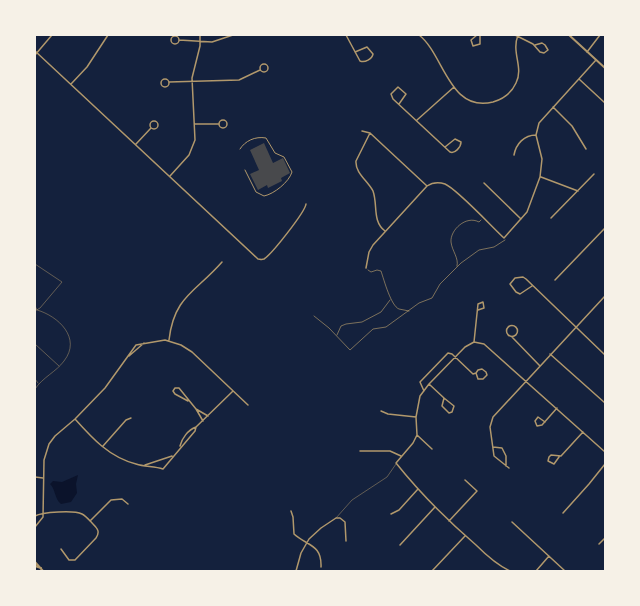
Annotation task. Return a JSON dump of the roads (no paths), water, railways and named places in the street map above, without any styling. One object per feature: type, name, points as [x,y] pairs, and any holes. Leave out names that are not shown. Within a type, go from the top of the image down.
[{"type":"street","points":[[35,56],[36,52],[52,35]]},
{"type":"street","points":[[71,84],[87,67],[108,35]]},
{"type":"street","points":[[170,176],[192,149],[196,137],[192,82],[194,63],[200,42],[200,35]]},
{"type":"street","points":[[179,40],[175,44],[170,40],[175,36],[179,40],[216,42],[233,35]]},
{"type":"street","points":[[346,35],[355,52],[361,62],[371,58],[373,54],[367,47],[355,52]]},
{"type":"street","points":[[419,35],[429,45],[441,69],[454,87],[464,96],[478,102],[493,102],[507,95],[516,84],[518,76],[515,48],[517,35],[535,45],[540,52],[544,53],[548,50],[545,45],[535,45]]},
{"type":"street","points":[[477,35],[471,40],[473,46],[480,44],[480,35]]},
{"type":"street","points":[[569,35],[605,68]]},
{"type":"street","points":[[587,52],[600,35]]},
{"type":"street","points":[[36,52],[256,258],[260,260],[264,258],[302,214],[306,204]]},
{"type":"street","points":[[366,268],[371,248],[385,231],[427,186],[436,183],[448,185],[504,238],[531,205],[540,177],[542,159],[536,134],[539,123],[596,60]]},
{"type":"street","points":[[169,82],[165,87],[161,83],[165,78],[169,82],[239,80],[260,70],[260,67],[263,64],[268,66],[266,72],[260,70]]},
{"type":"street","points":[[579,79],[605,103]]},
{"type":"street","points":[[399,104],[406,94],[398,87],[391,96],[399,104],[446,147],[453,153],[461,146],[461,142],[455,138],[446,147]]},
{"type":"street","points":[[417,120],[454,87]]},
{"type":"street","points":[[553,107],[572,126],[586,149]]},
{"type":"street","points":[[195,124],[219,124],[224,128],[228,123],[224,119],[219,124]]},
{"type":"street","points":[[136,145],[151,128],[156,128],[157,122],[151,121],[151,128]]},
{"type":"street","points":[[362,131],[370,133],[427,186]]},
{"type":"street","points":[[370,133],[356,161],[356,166],[372,188],[377,221],[385,231]]},
{"type":"street","points":[[514,155],[516,148],[526,137],[536,134]]},
{"type":"street","points":[[240,149],[245,142],[258,138],[266,138],[275,154],[284,157],[292,172],[284,184],[270,194],[264,196],[256,192],[245,170]]},
{"type":"street","points":[[551,218],[594,174]]},
{"type":"street","points":[[540,177],[578,191]]},
{"type":"street","points":[[484,183],[521,219]]},
{"type":"street","points":[[555,280],[605,228]]},
{"type":"street","points":[[169,340],[172,320],[182,301],[222,262]]},
{"type":"street","points":[[532,286],[520,294],[516,292],[510,284],[514,279],[523,278],[532,286],[576,327],[605,355]]},
{"type":"street","points":[[509,468],[494,456],[490,427],[493,417],[605,296]]},
{"type":"street","points":[[474,342],[478,310],[479,303],[483,302],[484,308],[478,310]]},
{"type":"street","points":[[512,337],[516,336],[517,328],[512,325],[509,327],[508,335],[512,337],[540,366]]},
{"type":"street","points":[[35,527],[42,519],[44,460],[49,444],[54,436],[75,419],[105,388],[129,356],[133,348],[144,343],[169,340],[189,350],[248,405]]},
{"type":"street","points":[[510,571],[497,564],[449,521],[418,489],[396,463],[413,443],[417,435],[416,417],[419,399],[429,384],[465,347],[474,342],[488,345],[605,452]]},
{"type":"street","points":[[424,391],[420,382],[448,353],[455,357],[473,374],[476,374],[480,379],[483,379],[487,375],[482,369],[478,370],[476,374]]},
{"type":"street","points":[[550,354],[605,403]]},
{"type":"street","points":[[429,384],[454,406],[452,412],[449,413],[442,406],[444,398]]},
{"type":"street","points":[[188,401],[175,394],[175,388],[177,387],[181,390],[188,401],[196,409],[208,416]]},
{"type":"street","points":[[180,447],[181,442],[188,432],[203,421],[233,391]]},
{"type":"street","points":[[545,422],[538,417],[535,421],[538,426],[545,422],[556,408]]},
{"type":"street","points":[[196,409],[203,421]]},
{"type":"street","points":[[381,411],[388,414],[416,417]]},
{"type":"street","points":[[103,447],[126,420],[131,418]]},
{"type":"street","points":[[75,419],[103,447],[121,459],[144,466],[163,469],[172,456],[195,431],[196,427]]},
{"type":"street","points":[[559,457],[552,455],[548,461],[554,464],[583,432]]},
{"type":"street","points":[[417,435],[432,449]]},
{"type":"street","points":[[493,447],[502,448],[506,456],[506,466]]},
{"type":"street","points":[[360,451],[390,451],[401,456]]},
{"type":"street","points":[[144,466],[172,456]]},
{"type":"street","points":[[562,513],[605,464]]},
{"type":"street","points":[[35,477],[43,478]]},
{"type":"street","points":[[449,521],[477,491],[465,480]]},
{"type":"street","points":[[391,514],[399,510],[418,489]]},
{"type":"street","points":[[90,521],[111,500],[122,499],[128,504]]},
{"type":"street","points":[[400,545],[435,507]]},
{"type":"street","points":[[291,511],[293,517],[294,534],[307,542],[319,553],[321,567]]},
{"type":"street","points":[[35,516],[43,513],[79,513],[98,529],[98,534],[76,559],[72,560],[66,557],[61,549]]},
{"type":"street","points":[[296,571],[301,553],[307,542],[316,532],[336,518],[340,518],[345,522],[346,541]]},
{"type":"street","points":[[512,522],[566,571]]},
{"type":"street","points":[[432,571],[465,536]]},
{"type":"street","points":[[599,544],[605,538]]},
{"type":"street","points":[[536,571],[549,556]]},
{"type":"street","points":[[35,562],[43,571]]},
{"type":"street","points":[[35,566],[41,568]]},
{"type":"lane","points":[[35,265],[62,282],[35,311]]},
{"type":"lane","points":[[35,306],[37,310],[57,318],[67,331],[70,344],[68,356],[35,389]]},
{"type":"lane","points":[[35,344],[59,366]]},
{"type":"lane","points":[[35,379],[39,384]]},
{"type":"lane","points":[[336,518],[352,500],[387,477],[396,463]]},
{"type":"water","points":[[78,475],[76,484],[77,493],[71,502],[61,504],[50,484],[53,481],[62,482]]}]
